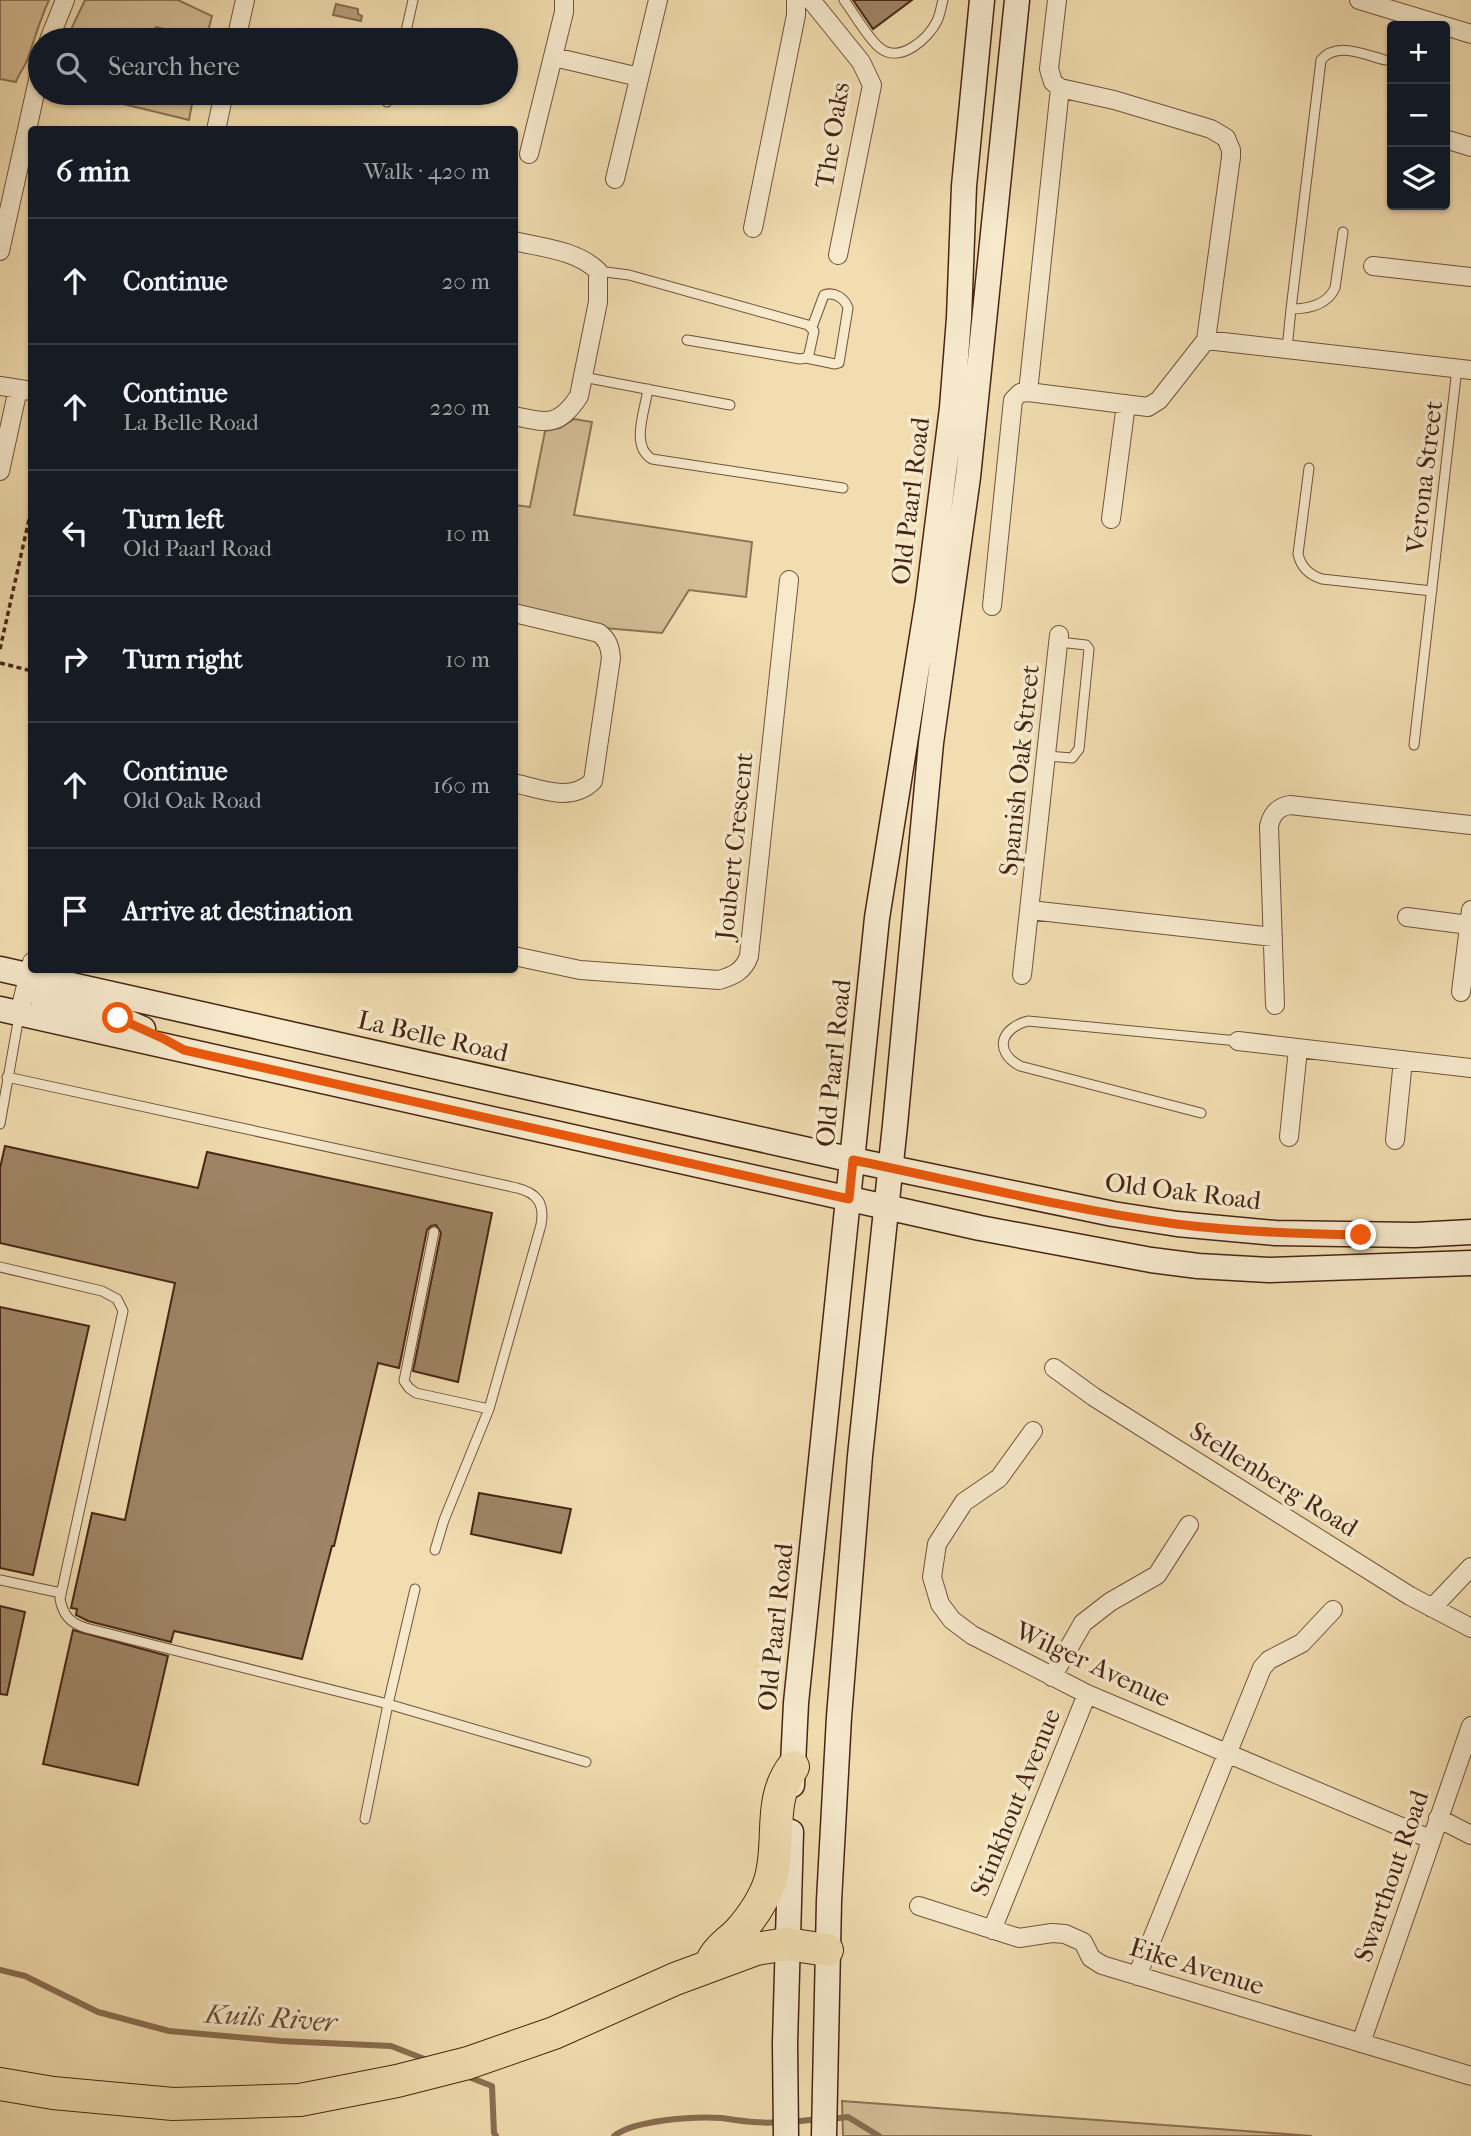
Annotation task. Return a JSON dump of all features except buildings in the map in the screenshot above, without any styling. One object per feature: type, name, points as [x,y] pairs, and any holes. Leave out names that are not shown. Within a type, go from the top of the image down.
[{"type":"highway","points":[[710,1965],[717,1952],[749,1920],[765,1894],[774,1865],[778,1799],[786,1776],[793,1767]]},
{"type":"highway","points":[[0,2084],[53,2093],[173,2104],[300,2100],[397,2081],[468,2063],[554,2033],[710,1965],[763,1947],[787,1944],[827,1950]]},
{"type":"main road","name":"Old Paarl Road","points":[[786,2136],[787,1944],[796,1703],[877,918],[930,587],[952,408],[959,318],[964,186],[982,0]]},
{"type":"main road","name":"Old Paarl Road","points":[[824,2136],[827,1950],[839,1717],[860,1456],[891,1168],[931,743],[968,477],[1017,0]]},
{"type":"main road","name":"La Belle Road","points":[[0,970],[28,969]]},
{"type":"main road","points":[[31,973],[39,994],[50,1003],[118,1018],[184,1050]]},
{"type":"main road","name":"La Belle Road","points":[[47,973],[891,1168]]},
{"type":"main road","points":[[0,994],[10,1012],[849,1199],[1087,1248],[1198,1266],[1290,1270],[1471,1263]]},
{"type":"main road","name":"Old Oak Road","points":[[891,1168],[1113,1214],[1215,1228],[1275,1233],[1361,1235],[1471,1232]]},
{"type":"street","points":[[54,28],[65,0]]},
{"type":"street","points":[[239,28],[245,0]]},
{"type":"street","points":[[529,154],[554,57],[564,0]]},
{"type":"street","points":[[615,179],[658,0]]},
{"type":"street","points":[[753,228],[796,15],[796,0]]},
{"type":"street","name":"The Oaks","points":[[811,0],[861,62],[872,85],[838,254]]},
{"type":"street","points":[[992,606],[1013,400],[1020,393],[1028,392],[1148,407],[1156,403],[1206,340],[1231,157],[1226,138],[1211,129],[1114,100],[1060,88],[1053,82],[1049,69],[1057,0]]},
{"type":"street","points":[[1359,0],[1385,4],[1471,34]]},
{"type":"street","points":[[554,57],[639,76]]},
{"type":"street","points":[[1028,392],[1060,88]]},
{"type":"street","points":[[0,251],[32,105]]},
{"type":"street","points":[[217,126],[221,105]]},
{"type":"street","points":[[1450,141],[1471,147]]},
{"type":"street","points":[[518,242],[574,255],[593,267],[598,302],[579,396],[564,416],[552,422],[518,417]]},
{"type":"street","points":[[1373,266],[1471,277]]},
{"type":"street","points":[[1206,340],[1464,369]]},
{"type":"street","points":[[0,386],[25,390],[0,471]]},
{"type":"street","points":[[1111,519],[1126,404]]},
{"type":"street","name":"Joubert Crescent","points":[[518,957],[580,970],[719,980],[736,974],[743,968],[749,956],[789,580]]},
{"type":"street","points":[[518,614],[598,633],[606,639],[611,658],[593,781],[575,793],[518,784]]},
{"type":"street","name":"Spanish Oak Street","points":[[1022,975],[1059,639]]},
{"type":"street","points":[[1275,1006],[1269,826],[1279,808],[1290,805],[1471,825]]},
{"type":"street","name":"Spanish Oak Street","points":[[1030,910],[1273,937]]},
{"type":"street","points":[[1407,917],[1470,917],[1461,992]]},
{"type":"street","points":[[10,1012],[28,973]]},
{"type":"street","points":[[1238,1041],[1471,1068]]},
{"type":"street","points":[[1289,1137],[1298,1049]]},
{"type":"street","points":[[1395,1140],[1403,1060]]},
{"type":"street","name":"Stellenberg Road","points":[[1054,1368],[1094,1397],[1432,1608],[1471,1628]]},
{"type":"street","name":"Wilger Avenue","points":[[1033,1431],[1002,1475],[970,1496],[937,1544],[932,1577],[940,1604],[951,1619],[972,1635],[1087,1695],[1430,1839]]},
{"type":"street","points":[[1052,1677],[1083,1623],[1110,1602],[1157,1574],[1189,1525]]},
{"type":"street","points":[[1432,1608],[1471,1567]]},
{"type":"street","points":[[1137,1976],[1262,1668],[1276,1655],[1301,1643],[1333,1610]]},
{"type":"street","name":"Stinkhout Avenue","points":[[992,1930],[1087,1695]]},
{"type":"street","name":"Swarthout Road","points":[[1361,2043],[1471,1726]]},
{"type":"street","points":[[1438,1818],[1471,1835]]},
{"type":"street","name":"Eike Avenue","points":[[919,1906],[1019,1938],[1052,1933],[1065,1934],[1083,1942],[1091,1958],[1098,1963],[1471,2076]]},
{"type":"lane","points":[[407,28],[413,0]]},
{"type":"lane","points":[[844,0],[880,48],[899,53],[906,52],[927,34],[936,22],[943,0]]},
{"type":"lane","points":[[1287,349],[1321,60],[1335,50],[1385,60]]},
{"type":"lane","points":[[1292,309],[1315,306],[1332,295],[1343,232]]},
{"type":"lane","points":[[593,267],[812,327]]},
{"type":"lane","points":[[687,340],[763,354],[839,363],[848,308],[842,298],[829,293],[824,295],[812,327],[814,331],[806,358]]},
{"type":"lane","name":"Verona Street","points":[[1414,745],[1432,591],[1464,369]]},
{"type":"lane","points":[[583,377],[730,405]]},
{"type":"lane","points":[[648,389],[639,442],[644,454],[652,459],[843,488]]},
{"type":"lane","name":"Verona Street","points":[[1309,468],[1298,554],[1304,568],[1322,579],[1432,591]]},
{"type":"lane","points":[[1047,756],[1073,758],[1079,749],[1089,651],[1086,645],[1059,639]]},
{"type":"lane","points":[[0,1124],[4,1075],[10,1059],[10,1012]]},
{"type":"lane","points":[[1201,1113],[1020,1066],[1005,1054],[1004,1041],[1007,1031],[1028,1021],[1238,1041]]},
{"type":"lane","points":[[4,1075],[531,1192],[537,1196],[543,1208],[541,1225],[489,1409],[444,1520],[435,1550]]},
{"type":"lane","points":[[434,1232],[404,1381],[416,1392],[489,1409]]},
{"type":"lane","points":[[0,1267],[102,1290],[117,1299],[123,1311],[61,1593],[62,1610],[67,1618],[86,1628],[388,1704],[586,1762]]},
{"type":"lane","points":[[0,1580],[61,1593]]},
{"type":"lane","points":[[365,1819],[415,1589]]},
{"type":"path","points":[[0,649],[28,524]]},
{"type":"path","points":[[0,663],[28,670]]},
{"type":"shaded area","points":[[0,0],[49,0],[38,28],[28,28],[28,58],[16,82],[0,79]]},
{"type":"shaded area","points":[[85,0],[178,0],[212,16],[209,28],[72,28]]},
{"type":"shaded area","points":[[336,4],[358,9],[358,14],[362,16],[361,21],[333,15]]},
{"type":"shaded area","points":[[127,105],[192,105],[189,120]]},
{"type":"shaded area","points":[[574,419],[592,422],[574,515],[752,542],[746,597],[689,590],[662,633],[604,628],[518,607],[518,506],[530,507],[545,431],[560,428]]},
{"type":"shaded area","points":[[842,2101],[1312,2136],[843,2136]]},
{"type":"waterway","name":"Kuils River","points":[[0,1970],[25,1976],[98,2012],[169,2031],[281,2041],[391,2046],[427,2060]]},
{"type":"waterway","name":"Kuils River","points":[[466,2076],[492,2086],[496,2136]]},
{"type":"waterway","name":"Kuils River","points":[[830,2119],[848,2117],[879,2136]]},
{"type":"waterway","name":"Kuils River","points":[[614,2136],[636,2126],[681,2119],[721,2118],[781,2122]]},
{"type":"waterway","name":"Kuils River","points":[[791,2122],[819,2119]]},
{"type":"route","points":[[118,1018],[184,1050],[849,1199],[853,1160],[1113,1214],[1177,1224],[1240,1231],[1361,1235]]}]
